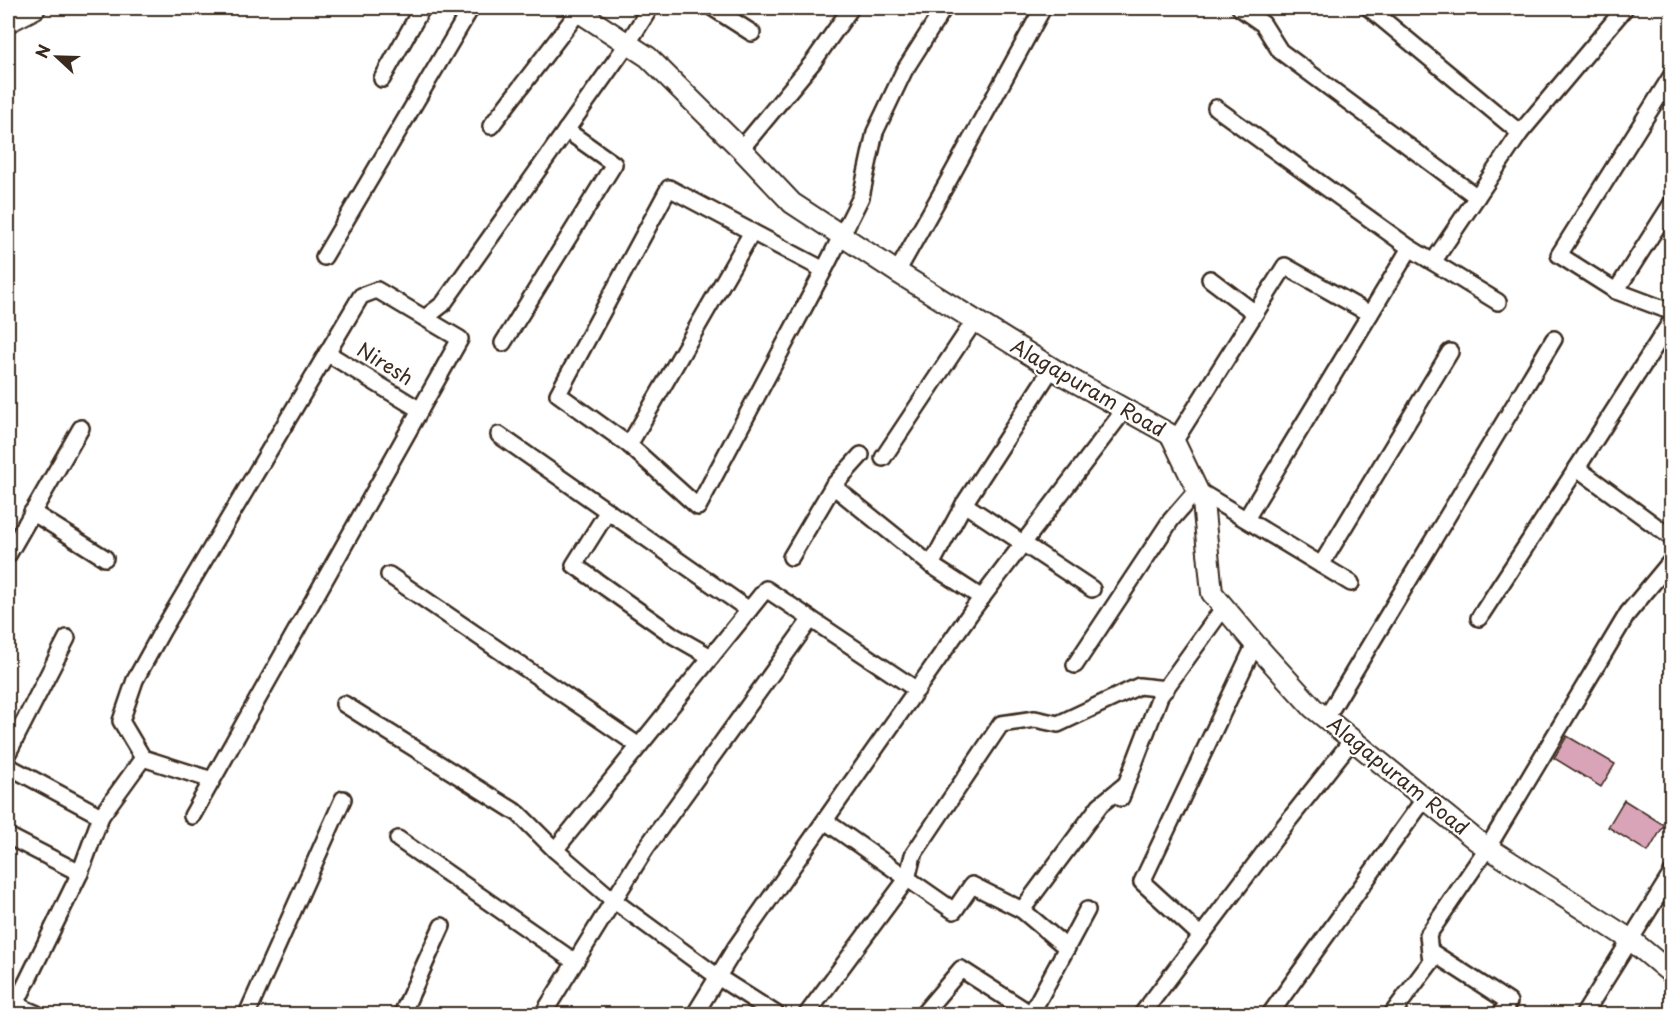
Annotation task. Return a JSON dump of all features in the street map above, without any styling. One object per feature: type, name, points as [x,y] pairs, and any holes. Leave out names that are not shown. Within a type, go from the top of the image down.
[{"type":"main road","points":[[8,22],[35,8]]},
{"type":"main road","name":"Alagapuram Road","points":[[576,9],[648,57],[792,203],[897,272],[1052,368],[1171,435],[1203,502],[1212,593],[1313,708],[1488,847],[1631,940],[1671,974]]},
{"type":"street","points":[[382,79],[423,8]]},
{"type":"street","points":[[324,257],[471,8]]},
{"type":"street","points":[[425,318],[443,304],[628,43],[650,8]]},
{"type":"street","points":[[713,8],[752,33]]},
{"type":"street","points":[[741,149],[813,62],[851,8]]},
{"type":"street","points":[[824,270],[669,188],[558,394],[629,445],[698,507],[824,270],[842,236],[861,197],[875,132],[904,71],[944,8]]},
{"type":"street","points":[[897,272],[1043,8]]},
{"type":"street","points":[[1240,8],[1263,24],[1281,51],[1477,197]]},
{"type":"street","points":[[1369,8],[1520,134]]},
{"type":"street","points":[[1433,262],[1520,134],[1625,8]]},
{"type":"street","points":[[491,126],[576,9]]},
{"type":"street","points":[[1671,75],[1559,255],[1616,291],[1671,312]]},
{"type":"street","points":[[1216,108],[1410,248],[1497,302]]},
{"type":"street","points":[[502,343],[614,164],[566,130]]},
{"type":"street","points":[[1616,291],[1671,203]]},
{"type":"street","points":[[629,445],[752,232]]},
{"type":"street","points":[[1246,519],[1410,248]]},
{"type":"street","points":[[1174,442],[1285,266],[1370,314]]},
{"type":"street","points":[[1210,279],[1255,313]]},
{"type":"street","points":[[192,816],[460,339],[377,290],[361,296],[168,620],[135,680],[121,722],[143,758],[212,780]]},
{"type":"street","points":[[883,458],[975,320]]},
{"type":"street","points":[[1479,618],[1671,320]]},
{"type":"street","points":[[1326,718],[1554,339]]},
{"type":"street","points":[[1321,565],[1450,352]]},
{"type":"street","name":"Niresh","points":[[327,353],[420,410]]},
{"type":"street","points":[[931,565],[964,504],[1052,368]]},
{"type":"street","points":[[695,1014],[736,947],[982,598],[1125,410]]},
{"type":"street","points":[[8,555],[81,428]]},
{"type":"street","points":[[500,435],[749,610]]},
{"type":"street","points":[[791,558],[833,486],[861,455]]},
{"type":"street","points":[[1577,468],[1671,538]]},
{"type":"street","points":[[833,486],[931,565],[982,598]]},
{"type":"street","points":[[1075,665],[1171,520],[1197,490],[1351,583]]},
{"type":"street","points":[[964,504],[1092,589]]},
{"type":"street","points":[[32,512],[105,558]]},
{"type":"street","points":[[608,512],[574,566],[674,636],[711,657]]},
{"type":"street","points":[[1392,1014],[1431,962],[1428,934],[1488,847],[1628,613],[1671,560]]},
{"type":"street","points":[[389,575],[639,746]]},
{"type":"street","points":[[555,850],[766,589],[917,690]]},
{"type":"street","points":[[1022,910],[1100,805],[1124,791],[1161,696],[1224,607]]},
{"type":"street","points":[[543,1014],[646,848],[811,619]]},
{"type":"street","points":[[8,753],[67,638]]},
{"type":"street","points":[[1201,936],[1142,882],[1255,644]]},
{"type":"street","points":[[807,1014],[908,879],[913,855],[1001,724],[1035,719],[1058,724],[1139,686],[1166,689]]},
{"type":"street","points":[[344,704],[519,814],[555,850],[614,900],[718,977],[776,1014]]},
{"type":"street","points":[[1142,1014],[1353,739]]},
{"type":"street","points":[[37,1014],[14,1010],[80,873],[101,816],[143,758]]},
{"type":"street","points":[[8,766],[101,816]]},
{"type":"street","points":[[1270,1014],[1425,798]]},
{"type":"street","points":[[248,1014],[343,799]]},
{"type":"street","points":[[825,821],[954,911],[972,885],[1022,910],[1067,948]]},
{"type":"street","points":[[8,836],[80,873]]},
{"type":"street","points":[[398,839],[575,962]]},
{"type":"street","points":[[1584,1014],[1671,873]]},
{"type":"street","points":[[923,1014],[961,969],[1031,1014],[1087,910]]},
{"type":"street","points":[[402,1014],[442,926]]},
{"type":"street","points":[[1430,951],[1509,1002],[1500,1014]]},
{"type":"building","points":[[1567,736],[1615,764],[1601,787],[1554,758]]},
{"type":"building","points":[[1624,800],[1664,825],[1648,852],[1608,827]]}]
